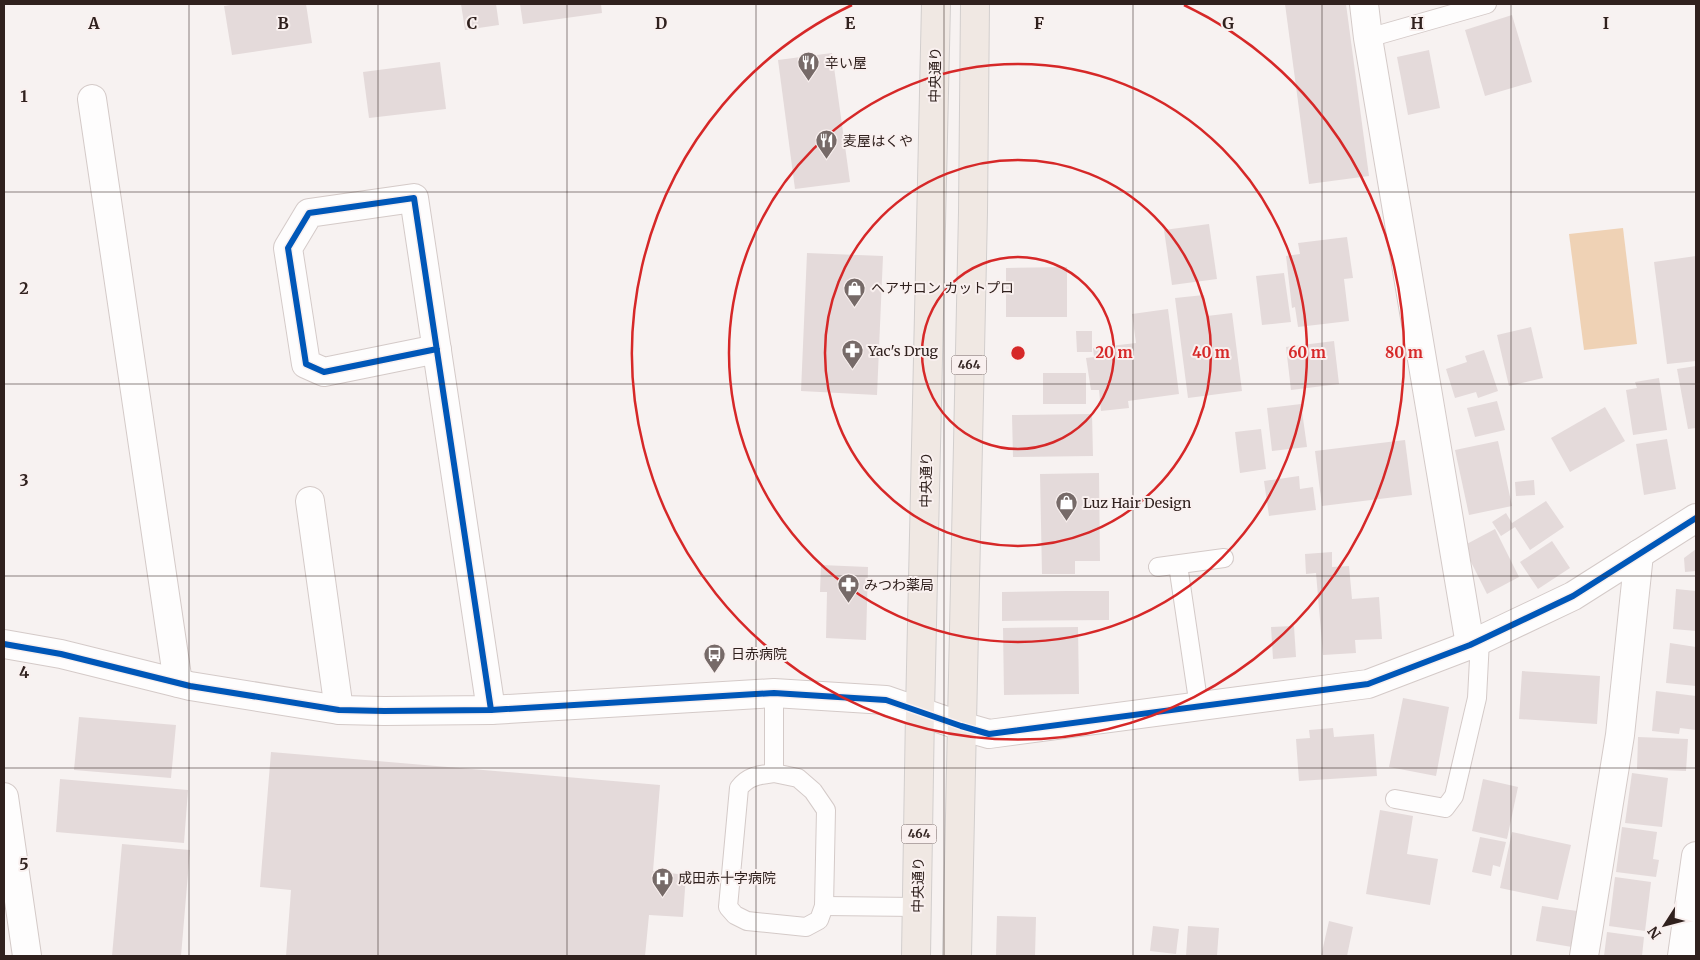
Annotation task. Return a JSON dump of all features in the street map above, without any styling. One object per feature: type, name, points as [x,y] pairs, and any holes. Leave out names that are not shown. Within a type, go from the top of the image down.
[{"type":"highway","name":"中央通り","points":[[916,956],[936,4]]},
{"type":"highway","name":"464","points":[[957,956],[976,4]]},
{"type":"street","points":[[1364,4],[1368,38],[1475,643]]},
{"type":"street","points":[[92,99],[178,683]]},
{"type":"street","points":[[436,349],[324,372],[306,364],[288,248],[309,213],[414,198],[491,710]]},
{"type":"street","points":[[310,501],[339,710]]},
{"type":"street","points":[[4,644],[61,654],[178,683],[339,710],[491,710],[774,693],[886,700],[989,734],[1368,684],[1475,643],[1573,596],[1696,518]]},
{"type":"street","points":[[1584,956],[1620,735],[1638,554]]},
{"type":"street","points":[[4,797],[26,956]]},
{"type":"street","points":[[1682,956],[1696,856]]},
{"type":"lane","points":[[1368,38],[1487,4]]},
{"type":"lane","points":[[1158,568],[1224,558]]},
{"type":"lane","points":[[1178,564],[1198,706]]},
{"type":"lane","points":[[1395,799],[1446,808],[1454,796],[1477,698],[1475,643]]},
{"type":"lane","points":[[774,693],[774,773]]},
{"type":"lane","points":[[774,773],[798,778],[813,791],[826,810],[824,906],[819,920],[806,927],[747,921],[735,915],[728,907],[739,788],[744,781],[774,773]]},
{"type":"lane","points":[[824,906],[917,907]]},
{"type":"shaded area","points":[[1623,228],[1637,344],[1584,350],[1569,234]]},
{"type":"building","points":[[237,4],[306,4],[312,43],[232,55],[224,6]]},
{"type":"building","points":[[461,4],[496,4],[499,25],[465,30]]},
{"type":"building","points":[[520,4],[601,4],[602,13],[523,24]]},
{"type":"building","points":[[1285,4],[1346,4],[1369,176],[1309,184]]},
{"type":"building","points":[[1512,15],[1532,82],[1485,96],[1465,30]]},
{"type":"building","points":[[1429,50],[1440,108],[1408,115],[1397,57]]},
{"type":"building","points":[[832,53],[850,182],[795,189],[778,60]]},
{"type":"building","points":[[440,62],[446,109],[369,118],[363,72]]},
{"type":"building","points":[[1209,224],[1217,279],[1172,285],[1164,230]]},
{"type":"building","points":[[1347,237],[1353,278],[1344,279],[1349,321],[1298,327],[1295,307],[1292,308],[1286,256],[1300,254],[1298,243]]},
{"type":"building","points":[[807,253],[883,256],[877,395],[801,391]]},
{"type":"building","points":[[1696,256],[1696,361],[1667,364],[1654,262]]},
{"type":"building","points":[[1067,267],[1067,317],[1006,317],[1006,268]]},
{"type":"building","points":[[1284,273],[1291,322],[1262,325],[1256,276]]},
{"type":"building","points":[[1204,295],[1207,316],[1232,313],[1242,391],[1188,398],[1175,298]]},
{"type":"building","points":[[1168,309],[1179,394],[1128,401],[1129,408],[1101,411],[1099,390],[1091,390],[1086,358],[1094,357],[1093,348],[1136,343],[1132,314]]},
{"type":"building","points":[[1531,327],[1543,378],[1509,386],[1497,335]]},
{"type":"building","points":[[1076,331],[1092,331],[1092,352],[1077,352]]},
{"type":"building","points":[[1334,341],[1339,384],[1291,390],[1286,347]]},
{"type":"building","points":[[1484,350],[1498,391],[1478,398],[1476,392],[1455,398],[1446,369],[1467,362],[1465,356]]},
{"type":"building","points":[[1696,366],[1696,428],[1688,429],[1677,369]]},
{"type":"building","points":[[1043,373],[1086,373],[1086,404],[1043,404]]},
{"type":"building","points":[[1659,378],[1667,430],[1633,435],[1626,390],[1637,388],[1635,382]]},
{"type":"building","points":[[1497,401],[1505,430],[1475,437],[1467,408]]},
{"type":"building","points":[[1301,404],[1307,447],[1272,451],[1267,408]]},
{"type":"building","points":[[1605,407],[1625,441],[1570,472],[1551,438]]},
{"type":"building","points":[[1092,414],[1093,456],[1013,457],[1012,415]]},
{"type":"building","points":[[1261,429],[1266,469],[1240,473],[1235,432]]},
{"type":"building","points":[[1667,439],[1676,489],[1644,495],[1636,444]]},
{"type":"building","points":[[1405,440],[1412,495],[1322,506],[1315,451]]},
{"type":"building","points":[[1498,441],[1512,506],[1469,515],[1455,450]]},
{"type":"building","points":[[1099,473],[1100,561],[1075,561],[1075,574],[1042,574],[1040,474]]},
{"type":"building","points":[[1299,476],[1300,489],[1313,487],[1316,510],[1269,516],[1264,481]]},
{"type":"building","points":[[1534,480],[1535,495],[1516,496],[1515,482]]},
{"type":"building","points":[[1546,501],[1564,527],[1530,550],[1515,527],[1501,536],[1492,522],[1506,513],[1512,523]]},
{"type":"building","points":[[1495,529],[1519,577],[1487,594],[1463,546]]},
{"type":"building","points":[[1552,541],[1570,568],[1538,589],[1520,562]]},
{"type":"building","points":[[1696,549],[1696,571],[1685,572],[1684,558]]},
{"type":"building","points":[[1332,552],[1332,567],[1349,566],[1352,599],[1379,597],[1382,639],[1355,640],[1356,653],[1323,655],[1316,573],[1306,574],[1305,554]]},
{"type":"building","points":[[821,565],[868,567],[866,640],[826,638],[827,592],[820,592]]},
{"type":"building","points":[[1676,589],[1696,591],[1696,631],[1673,629]]},
{"type":"building","points":[[1109,591],[1109,620],[1002,621],[1002,592]]},
{"type":"building","points":[[1294,626],[1296,657],[1273,659],[1271,627]]},
{"type":"building","points":[[1078,627],[1079,694],[1004,695],[1003,628]]},
{"type":"building","points":[[1670,643],[1696,647],[1696,686],[1666,683]]},
{"type":"building","points":[[1522,671],[1600,676],[1597,724],[1519,719]]},
{"type":"building","points":[[1656,691],[1696,696],[1696,730],[1680,728],[1679,734],[1652,731]]},
{"type":"building","points":[[1403,698],[1449,707],[1436,776],[1389,767]]},
{"type":"building","points":[[79,717],[176,725],[171,778],[74,770]]},
{"type":"building","points":[[1333,728],[1334,737],[1374,734],[1377,776],[1299,781],[1296,739],[1310,738],[1309,730]]},
{"type":"building","points":[[1638,737],[1688,739],[1686,771],[1637,769]]},
{"type":"building","points":[[271,752],[660,785],[653,871],[686,875],[683,917],[649,915],[645,956],[286,956],[291,890],[260,887]]},
{"type":"building","points":[[1632,773],[1668,778],[1662,827],[1625,823]]},
{"type":"building","points":[[60,779],[188,790],[184,843],[56,832]]},
{"type":"building","points":[[1483,779],[1518,787],[1507,839],[1472,831]]},
{"type":"building","points":[[1380,810],[1413,816],[1407,854],[1438,859],[1430,905],[1366,894]]},
{"type":"building","points":[[1622,827],[1657,832],[1653,859],[1659,860],[1656,877],[1616,872]]},
{"type":"building","points":[[1512,832],[1571,845],[1558,900],[1500,888]]},
{"type":"building","points":[[1480,837],[1506,842],[1500,867],[1493,865],[1491,876],[1472,872]]},
{"type":"building","points":[[122,844],[190,850],[181,956],[112,956]]},
{"type":"building","points":[[1615,877],[1651,882],[1645,931],[1609,926]]},
{"type":"building","points":[[1542,906],[1577,911],[1572,947],[1536,941]]},
{"type":"building","points":[[997,916],[1036,917],[1035,956],[996,956]]},
{"type":"building","points":[[1329,921],[1353,927],[1347,956],[1321,956]]},
{"type":"building","points":[[1153,926],[1179,929],[1176,954],[1150,951]]},
{"type":"building","points":[[1188,926],[1219,928],[1217,956],[1186,956]]},
{"type":"building","points":[[1607,932],[1644,937],[1642,956],[1604,956]]},
{"type":"cycle path","points":[[437,349],[324,372],[306,364],[288,248],[309,213],[414,198],[491,710]]},
{"type":"cycle path","points":[[4,644],[61,654],[190,686],[339,710],[491,710],[774,693],[886,700],[989,734],[1368,684],[1470,645],[1573,596],[1696,518]]},
{"type":"place","name":"辛い屋","points":[[809,82]]},
{"type":"place","name":"麦屋はくや","points":[[827,160]]},
{"type":"place","name":"ヘアサロン カットプロ","points":[[855,307]]},
{"type":"place","name":"Yac's Drug","points":[[852,370]]},
{"type":"place","name":"Luz Hair Design","points":[[1067,522]]},
{"type":"place","name":"みつわ薬局","points":[[848,604]]},
{"type":"place","name":"日赤病院","points":[[715,673]]},
{"type":"place","name":"成田赤十字病院","points":[[662,897]]}]
